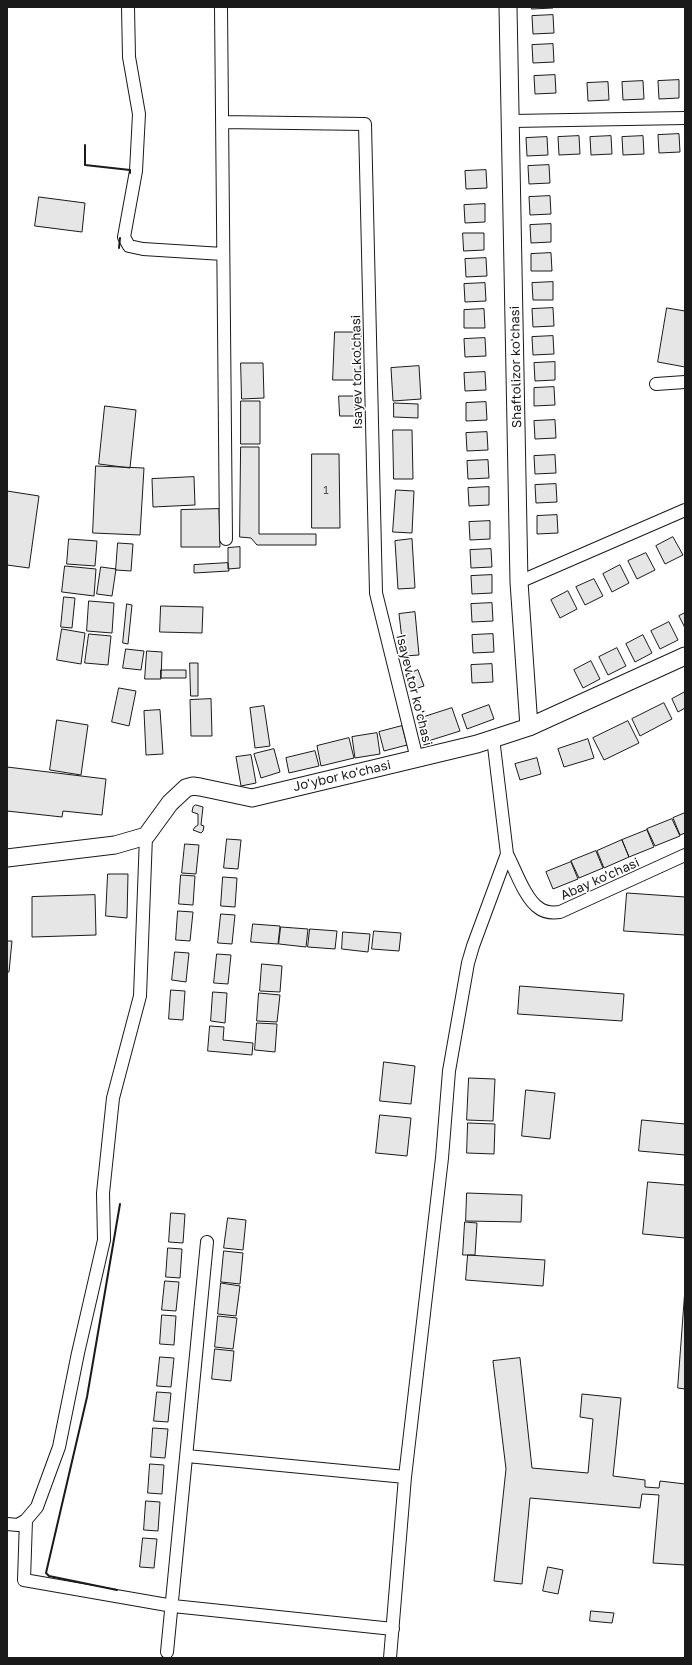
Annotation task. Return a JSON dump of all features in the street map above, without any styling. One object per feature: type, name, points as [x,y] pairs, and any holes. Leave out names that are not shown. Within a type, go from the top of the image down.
[{"type":"street","points":[[128,7],[129,57],[139,114],[136,171],[124,237],[130,246],[143,249],[223,254]]},
{"type":"street","points":[[221,7],[226,538]]},
{"type":"street","name":"Shaftolizor ko'chasi","points":[[508,7],[512,121],[519,582],[529,727]]},
{"type":"street","points":[[512,121],[685,118]]},
{"type":"street","name":"Isayev tor ko'chasi","points":[[222,122],[365,124],[376,593],[416,759]]},
{"type":"street","points":[[656,384],[685,382]]},
{"type":"street","points":[[519,582],[685,510]]},
{"type":"street","name":"Jo'ybor ko'chasi","points":[[146,836],[170,803],[186,788],[193,786],[252,798],[477,744],[529,727],[685,656]]},
{"type":"street","points":[[390,1658],[405,1477],[442,1158],[449,1071],[468,963],[507,854],[493,738]]},
{"type":"street","points":[[7,858],[115,845],[146,836],[140,996],[113,1098],[103,1193],[104,1240],[78,1353],[59,1447],[37,1507],[26,1520],[18,1525],[7,1524]]},
{"type":"street","name":"Abay ko'chasi","points":[[507,854],[530,900],[539,909],[549,913],[560,912],[685,855]]},
{"type":"street","points":[[167,1652],[173,1606],[207,1242]]},
{"type":"street","points":[[187,1456],[405,1477]]},
{"type":"street","points":[[26,1520],[24,1580],[173,1606],[393,1629]]},
{"type":"building","points":[[532,7],[553,7],[553,8],[532,9]]},
{"type":"building","points":[[553,15],[554,33],[533,34],[532,16]]},
{"type":"building","points":[[553,44],[554,62],[533,63],[532,45]]},
{"type":"building","points":[[555,75],[556,93],[535,94],[534,76]]},
{"type":"building","points":[[679,80],[679,98],[659,99],[658,81]]},
{"type":"building","points":[[643,81],[644,99],[623,100],[622,82]]},
{"type":"building","points":[[608,82],[609,100],[588,101],[587,83]]},
{"type":"building","points":[[679,134],[680,152],[659,153],[658,135]]},
{"type":"building","points":[[579,136],[580,154],[559,155],[558,137]]},
{"type":"building","points":[[611,136],[612,154],[591,155],[590,137]]},
{"type":"building","points":[[643,136],[644,154],[623,155],[622,137]]},
{"type":"building","points":[[547,137],[548,155],[527,156],[526,138]]},
{"type":"building","points":[[549,165],[550,183],[529,184],[528,166]]},
{"type":"building","points":[[486,170],[487,188],[466,189],[465,171]]},
{"type":"building","points":[[550,196],[551,214],[530,215],[529,197]]},
{"type":"building","points":[[39,197],[85,203],[82,232],[35,226]]},
{"type":"building","points":[[485,204],[485,222],[465,223],[464,205]]},
{"type":"building","points":[[551,224],[551,242],[531,243],[530,225]]},
{"type":"building","points":[[463,233],[484,233],[484,250],[464,251]]},
{"type":"building","points":[[551,253],[552,271],[531,271],[531,254]]},
{"type":"building","points":[[486,258],[487,276],[466,277],[465,259]]},
{"type":"building","points":[[553,282],[553,300],[533,300],[532,283]]},
{"type":"building","points":[[485,283],[486,301],[465,302],[464,284]]},
{"type":"building","points":[[553,308],[554,326],[533,327],[532,309]]},
{"type":"building","points":[[667,308],[685,311],[685,367],[658,362]]},
{"type":"building","points":[[484,309],[485,328],[464,328],[464,310]]},
{"type":"building","points":[[335,332],[361,332],[360,380],[333,380]]},
{"type":"building","points":[[553,336],[554,354],[533,355],[532,337]]},
{"type":"building","points":[[485,338],[486,356],[465,357],[464,339]]},
{"type":"building","points":[[555,362],[555,380],[535,381],[534,363]]},
{"type":"building","points":[[241,363],[263,363],[264,398],[242,399]]},
{"type":"building","points":[[419,366],[421,399],[393,401],[391,368]]},
{"type":"building","points":[[485,372],[486,390],[465,391],[464,373]]},
{"type":"building","points":[[554,387],[555,405],[534,406],[534,388]]},
{"type":"building","points":[[339,396],[355,396],[355,416],[340,416]]},
{"type":"building","points":[[241,401],[260,401],[260,444],[241,444]]},
{"type":"building","points":[[486,402],[487,420],[466,421],[466,403]]},
{"type":"building","points":[[394,403],[418,404],[418,418],[394,417]]},
{"type":"building","points":[[105,406],[136,410],[130,468],[99,464]]},
{"type":"building","points":[[555,420],[556,438],[535,439],[534,421]]},
{"type":"building","points":[[393,430],[412,430],[413,479],[394,479]]},
{"type":"building","points":[[487,432],[488,450],[467,451],[466,433]]},
{"type":"building","points":[[241,447],[259,447],[259,534],[316,534],[316,545],[257,545],[251,538],[240,537]]},
{"type":"building","points":[[312,454],[339,454],[340,528],[312,528]]},
{"type":"building","points":[[555,455],[556,473],[535,474],[534,456]]},
{"type":"building","points":[[488,460],[489,478],[468,479],[467,461]]},
{"type":"building","points":[[96,466],[144,468],[140,535],[93,533]]},
{"type":"building","points":[[194,477],[195,505],[153,507],[152,479]]},
{"type":"building","points":[[556,484],[557,502],[536,503],[535,485]]},
{"type":"building","points":[[489,487],[489,505],[469,506],[468,488]]},
{"type":"building","points":[[396,490],[414,491],[412,533],[393,532]]},
{"type":"building","points":[[7,491],[39,496],[29,568],[7,565]]},
{"type":"building","points":[[219,509],[220,547],[181,547],[181,510]]},
{"type":"building","points":[[557,515],[558,533],[537,534],[537,516]]},
{"type":"building","points":[[490,521],[490,539],[470,540],[469,522]]},
{"type":"building","points":[[673,537],[683,555],[665,564],[656,546]]},
{"type":"building","points":[[69,539],[97,541],[95,566],[67,564]]},
{"type":"building","points":[[412,539],[415,588],[398,589],[395,541]]},
{"type":"building","points":[[118,543],[133,544],[131,571],[116,570]]},
{"type":"building","points":[[240,547],[240,568],[228,569],[228,548]]},
{"type":"building","points":[[491,549],[492,567],[471,568],[470,550]]},
{"type":"building","points":[[646,553],[655,570],[637,579],[628,561]]},
{"type":"building","points":[[228,563],[229,571],[194,573],[194,565]]},
{"type":"building","points":[[620,565],[629,583],[612,592],[603,574]]},
{"type":"building","points":[[65,566],[96,569],[94,596],[62,592]]},
{"type":"building","points":[[101,567],[116,569],[112,596],[97,594]]},
{"type":"building","points":[[492,575],[492,593],[472,594],[471,576]]},
{"type":"building","points":[[594,579],[603,596],[585,605],[576,587]]},
{"type":"building","points":[[568,591],[577,609],[560,618],[551,600]]},
{"type":"building","points":[[64,597],[75,598],[72,628],[61,627]]},
{"type":"building","points":[[89,601],[114,603],[112,633],[87,631]]},
{"type":"building","points":[[492,603],[493,621],[472,622],[471,604]]},
{"type":"building","points":[[127,604],[132,605],[128,644],[123,643]]},
{"type":"building","points":[[161,606],[203,607],[202,633],[160,632]]},
{"type":"building","points":[[415,612],[419,655],[404,656],[399,614]]},
{"type":"building","points":[[685,613],[685,628],[679,616]]},
{"type":"building","points":[[669,622],[678,640],[660,649],[651,631]]},
{"type":"building","points":[[62,629],[85,633],[81,664],[57,660]]},
{"type":"building","points":[[89,634],[111,636],[108,665],[85,663]]},
{"type":"building","points":[[493,634],[494,652],[473,653],[472,635]]},
{"type":"building","points":[[643,635],[652,653],[635,662],[626,644]]},
{"type":"building","points":[[617,648],[626,666],[608,675],[599,657]]},
{"type":"building","points":[[126,649],[144,651],[141,670],[123,668]]},
{"type":"building","points":[[147,651],[162,652],[161,679],[145,679]]},
{"type":"building","points":[[591,661],[600,679],[583,688],[574,670]]},
{"type":"building","points":[[190,663],[198,663],[198,696],[191,696]]},
{"type":"building","points":[[492,664],[493,682],[472,683],[471,665]]},
{"type":"building","points":[[161,670],[186,670],[186,678],[161,678]]},
{"type":"building","points":[[418,670],[424,686],[412,690],[406,675]]},
{"type":"building","points":[[119,688],[136,691],[129,726],[112,722]]},
{"type":"building","points":[[685,692],[685,708],[678,712],[672,699]]},
{"type":"building","points":[[211,699],[212,736],[191,736],[190,700]]},
{"type":"building","points":[[664,703],[672,719],[640,736],[632,719]]},
{"type":"building","points":[[489,705],[494,719],[467,729],[462,715]]},
{"type":"building","points":[[264,706],[270,746],[255,748],[250,708]]},
{"type":"building","points":[[452,708],[460,731],[425,742],[418,719]]},
{"type":"building","points":[[160,710],[163,754],[146,755],[144,711]]},
{"type":"building","points":[[57,720],[88,725],[81,775],[50,770]]},
{"type":"building","points":[[628,721],[639,743],[604,760],[593,738]]},
{"type":"building","points":[[402,726],[407,745],[384,751],[379,732]]},
{"type":"building","points":[[377,733],[380,754],[355,758],[352,737]]},
{"type":"building","points":[[349,738],[354,758],[321,766],[317,746]]},
{"type":"building","points":[[588,739],[594,758],[564,767],[558,749]]},
{"type":"building","points":[[274,749],[280,772],[261,778],[254,754]]},
{"type":"building","points":[[315,751],[319,766],[289,773],[286,758]]},
{"type":"building","points":[[251,755],[256,783],[241,786],[236,757]]},
{"type":"building","points":[[537,758],[541,774],[520,780],[515,764]]},
{"type":"building","points":[[7,767],[106,779],[102,815],[63,811],[62,817],[7,811]]},
{"type":"building","points":[[196,805],[203,807],[201,825],[204,826],[201,833],[193,830],[198,825],[198,814],[192,812],[193,807]]},
{"type":"building","points":[[685,813],[685,833],[680,835],[673,818]]},
{"type":"building","points":[[672,819],[680,836],[655,846],[647,829]]},
{"type":"building","points":[[647,830],[654,847],[629,857],[622,840]]},
{"type":"building","points":[[227,839],[241,840],[238,869],[224,868]]},
{"type":"building","points":[[622,840],[629,857],[604,868],[597,851]]},
{"type":"building","points":[[185,844],[199,845],[196,874],[182,873]]},
{"type":"building","points":[[596,851],[603,868],[579,878],[571,861]]},
{"type":"building","points":[[571,862],[578,879],[553,889],[546,872]]},
{"type":"building","points":[[108,874],[128,874],[127,918],[106,916]]},
{"type":"building","points":[[181,875],[195,876],[193,905],[179,904]]},
{"type":"building","points":[[223,877],[237,878],[235,907],[221,906]]},
{"type":"building","points":[[627,893],[685,897],[685,935],[624,931]]},
{"type":"building","points":[[95,895],[96,935],[32,937],[32,897]]},
{"type":"building","points":[[178,911],[193,912],[190,941],[176,940]]},
{"type":"building","points":[[221,914],[235,915],[232,944],[218,943]]},
{"type":"building","points":[[253,924],[280,926],[278,944],[251,942]]},
{"type":"building","points":[[281,927],[308,929],[306,947],[279,944]]},
{"type":"building","points":[[310,929],[337,931],[335,949],[308,947]]},
{"type":"building","points":[[374,931],[401,933],[399,951],[372,949]]},
{"type":"building","points":[[343,932],[370,934],[368,952],[342,949]]},
{"type":"building","points":[[7,941],[12,941],[9,972],[7,972]]},
{"type":"building","points":[[175,952],[189,953],[186,982],[172,980]]},
{"type":"building","points":[[217,954],[231,955],[228,984],[214,983]]},
{"type":"building","points":[[262,964],[282,966],[280,992],[260,991]]},
{"type":"building","points":[[520,986],[624,994],[622,1021],[518,1014]]},
{"type":"building","points":[[171,990],[185,991],[183,1020],[169,1019]]},
{"type":"building","points":[[213,992],[227,993],[225,1023],[211,1021]]},
{"type":"building","points":[[259,993],[280,995],[277,1022],[257,1021]]},
{"type":"building","points":[[257,1023],[277,1024],[275,1052],[255,1050]]},
{"type":"building","points":[[210,1026],[224,1027],[223,1040],[253,1043],[252,1055],[208,1051]]},
{"type":"building","points":[[384,1062],[415,1066],[411,1104],[380,1101]]},
{"type":"building","points":[[469,1078],[495,1079],[493,1121],[467,1120]]},
{"type":"building","points":[[526,1090],[555,1093],[550,1139],[522,1136]]},
{"type":"building","points":[[380,1115],[411,1118],[407,1156],[376,1153]]},
{"type":"building","points":[[642,1120],[685,1124],[685,1155],[639,1151]]},
{"type":"building","points":[[468,1123],[495,1124],[494,1154],[467,1153]]},
{"type":"building","points":[[648,1182],[685,1185],[685,1238],[643,1234]]},
{"type":"building","points":[[467,1193],[522,1195],[521,1222],[466,1221]]},
{"type":"building","points":[[171,1213],[185,1214],[183,1243],[169,1242]]},
{"type":"building","points":[[228,1218],[246,1220],[243,1250],[224,1248]]},
{"type":"building","points":[[465,1222],[477,1223],[475,1255],[463,1255]]},
{"type":"building","points":[[168,1248],[182,1249],[180,1278],[166,1277]]},
{"type":"building","points":[[224,1251],[243,1253],[240,1284],[221,1282]]},
{"type":"building","points":[[468,1255],[545,1260],[543,1286],[466,1280]]},
{"type":"building","points":[[165,1281],[179,1282],[176,1311],[162,1310]]},
{"type":"building","points":[[221,1283],[240,1286],[236,1316],[218,1314]]},
{"type":"building","points":[[685,1289],[685,1389],[678,1388]]},
{"type":"building","points":[[162,1315],[176,1316],[174,1345],[160,1344]]},
{"type":"building","points":[[218,1316],[237,1318],[233,1349],[215,1347]]},
{"type":"building","points":[[215,1349],[234,1351],[231,1381],[212,1379]]},
{"type":"building","points":[[160,1357],[174,1358],[171,1387],[157,1386]]},
{"type":"building","points":[[520,1358],[532,1468],[588,1473],[593,1419],[580,1417],[582,1394],[621,1398],[613,1476],[645,1480],[645,1487],[659,1488],[660,1481],[685,1484],[685,1565],[653,1563],[659,1495],[642,1494],[640,1508],[530,1498],[522,1584],[494,1581],[506,1469],[493,1361]]},
{"type":"building","points":[[157,1392],[171,1393],[168,1422],[154,1421]]},
{"type":"building","points":[[153,1428],[168,1429],[165,1458],[151,1457]]},
{"type":"building","points":[[150,1464],[164,1465],[162,1494],[148,1493]]},
{"type":"building","points":[[146,1501],[160,1502],[158,1531],[144,1530]]},
{"type":"building","points":[[143,1538],[157,1539],[154,1568],[140,1567]]},
{"type":"building","points":[[548,1567],[563,1570],[558,1594],[543,1591]]},
{"type":"building","points":[[591,1611],[614,1613],[612,1623],[590,1621]]},
{"type":"wall","points":[[85,145],[85,165],[130,170],[130,173]]},
{"type":"wall","points":[[119,248],[120,238]]},
{"type":"wall","points":[[117,1590],[49,1576],[46,1573],[87,1397],[120,1204]]}]
